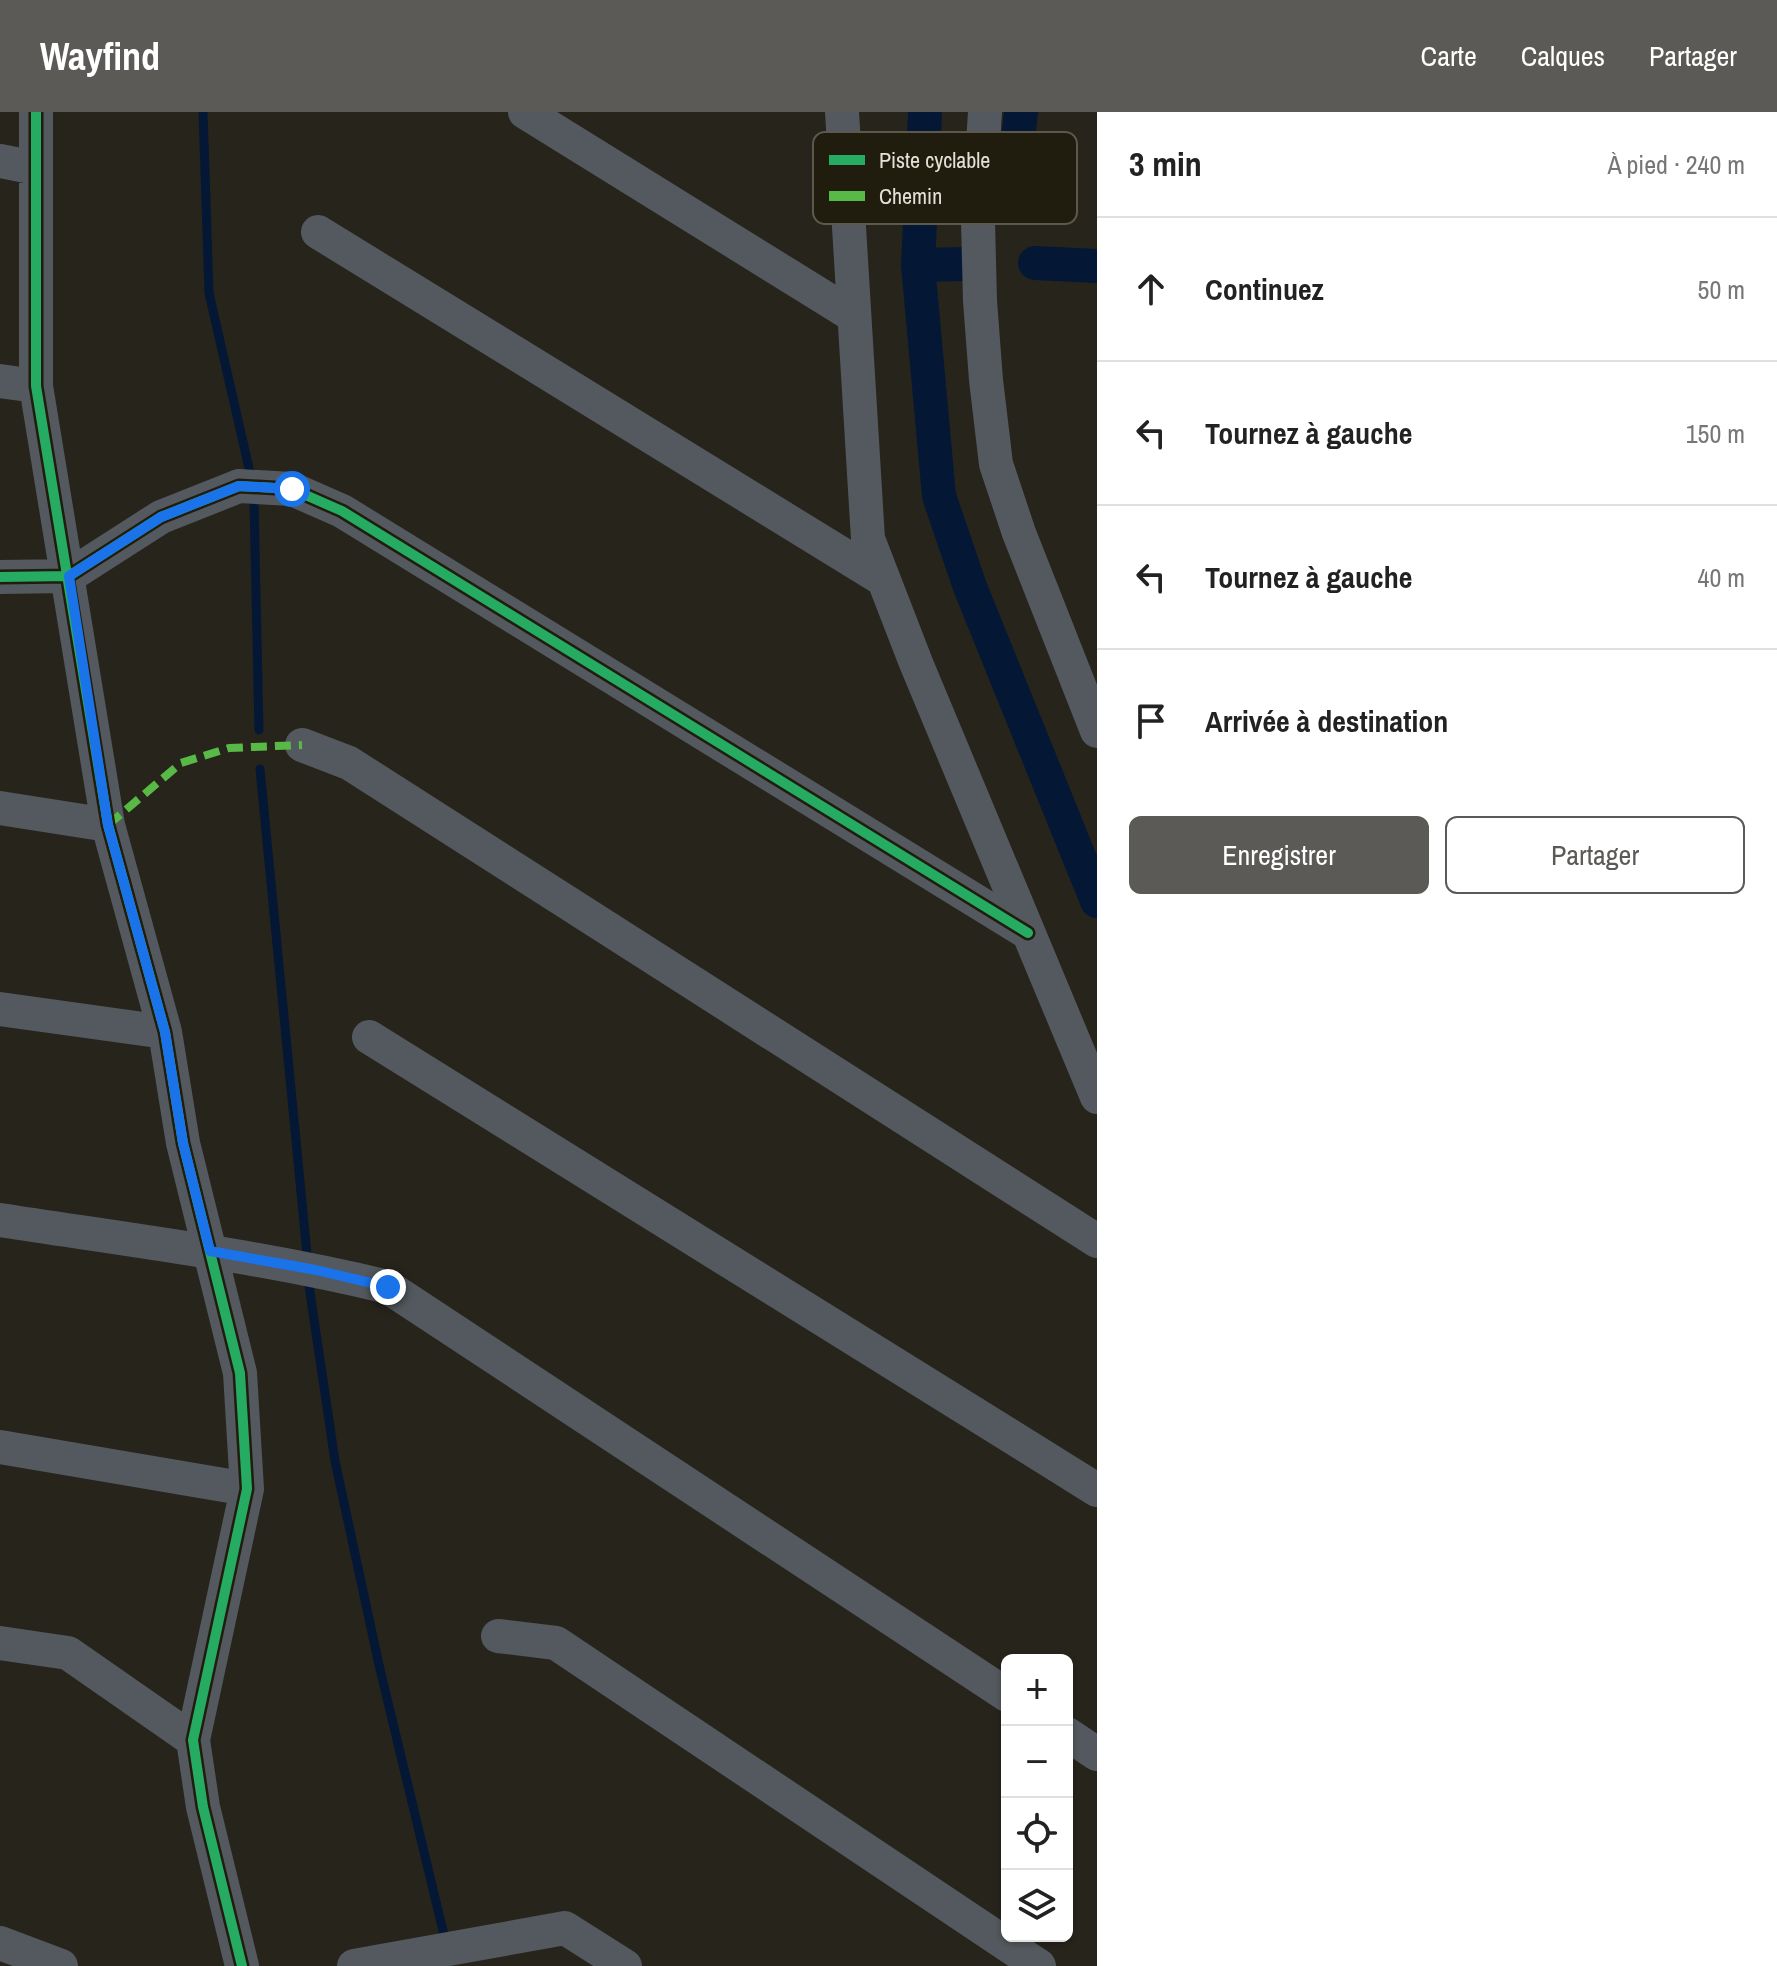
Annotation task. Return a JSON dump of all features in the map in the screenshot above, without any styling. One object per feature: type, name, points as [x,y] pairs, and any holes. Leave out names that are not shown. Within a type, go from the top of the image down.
[{"type":"street","points":[[36,112],[36,386],[108,825],[165,1032],[183,1143],[240,1373],[247,1489],[193,1740],[203,1807],[242,1966]]},
{"type":"street","points":[[525,112],[854,316]]},
{"type":"street","points":[[842,112],[843,132]]},
{"type":"street","points":[[984,132],[985,112]]},
{"type":"street","points":[[0,161],[36,168]]},
{"type":"street","points":[[849,224],[868,539],[1097,1097]]},
{"type":"street","points":[[978,224],[980,301],[996,464],[1019,533],[1097,731]]},
{"type":"street","points":[[318,232],[884,580]]},
{"type":"street","points":[[0,381],[36,386]]},
{"type":"street","points":[[0,577],[69,576],[161,517],[239,486],[292,489],[342,511],[1028,933]]},
{"type":"street","points":[[302,745],[349,763],[1097,1241]]},
{"type":"street","points":[[0,808],[108,825]]},
{"type":"street","points":[[0,1009],[165,1032]]},
{"type":"street","points":[[369,1037],[1097,1490]]},
{"type":"street","points":[[0,1220],[210,1251],[388,1287],[1001,1691]]},
{"type":"street","points":[[0,1447],[247,1489]]},
{"type":"street","points":[[498,1636],[556,1643],[1039,1966]]},
{"type":"street","points":[[0,1643],[68,1653],[193,1740]]},
{"type":"street","points":[[1073,1738],[1097,1754]]},
{"type":"street","points":[[354,1966],[565,1928],[625,1966]]},
{"type":"street","points":[[0,1943],[61,1966]]},
{"type":"waterway","points":[[203,112],[209,293],[251,477]]},
{"type":"waterway","points":[[924,132],[925,112]]},
{"type":"waterway","points":[[1019,132],[1021,112]]},
{"type":"waterway","points":[[920,224],[918,265],[939,496],[970,587],[1097,901]]},
{"type":"waterway","points":[[1035,263],[1097,266]]},
{"type":"waterway","points":[[918,265],[966,264]]},
{"type":"waterway","points":[[254,502],[259,730]]},
{"type":"waterway","points":[[260,769],[307,1254]]},
{"type":"waterway","points":[[308,1279],[335,1461],[379,1665],[444,1935]]},
{"type":"marked path","points":[[108,825],[181,763],[229,748],[302,745]]},
{"type":"cycle path","points":[[36,112],[36,386],[108,825],[165,1032],[183,1143],[240,1373],[247,1489],[193,1740],[203,1807],[242,1966]]},
{"type":"cycle path","points":[[0,577],[69,576],[161,517],[239,486],[292,489],[342,511],[1028,933]]},
{"type":"route","points":[[292,489],[239,486],[161,517],[69,576],[108,825],[165,1032],[183,1143],[210,1251],[388,1287]]}]
